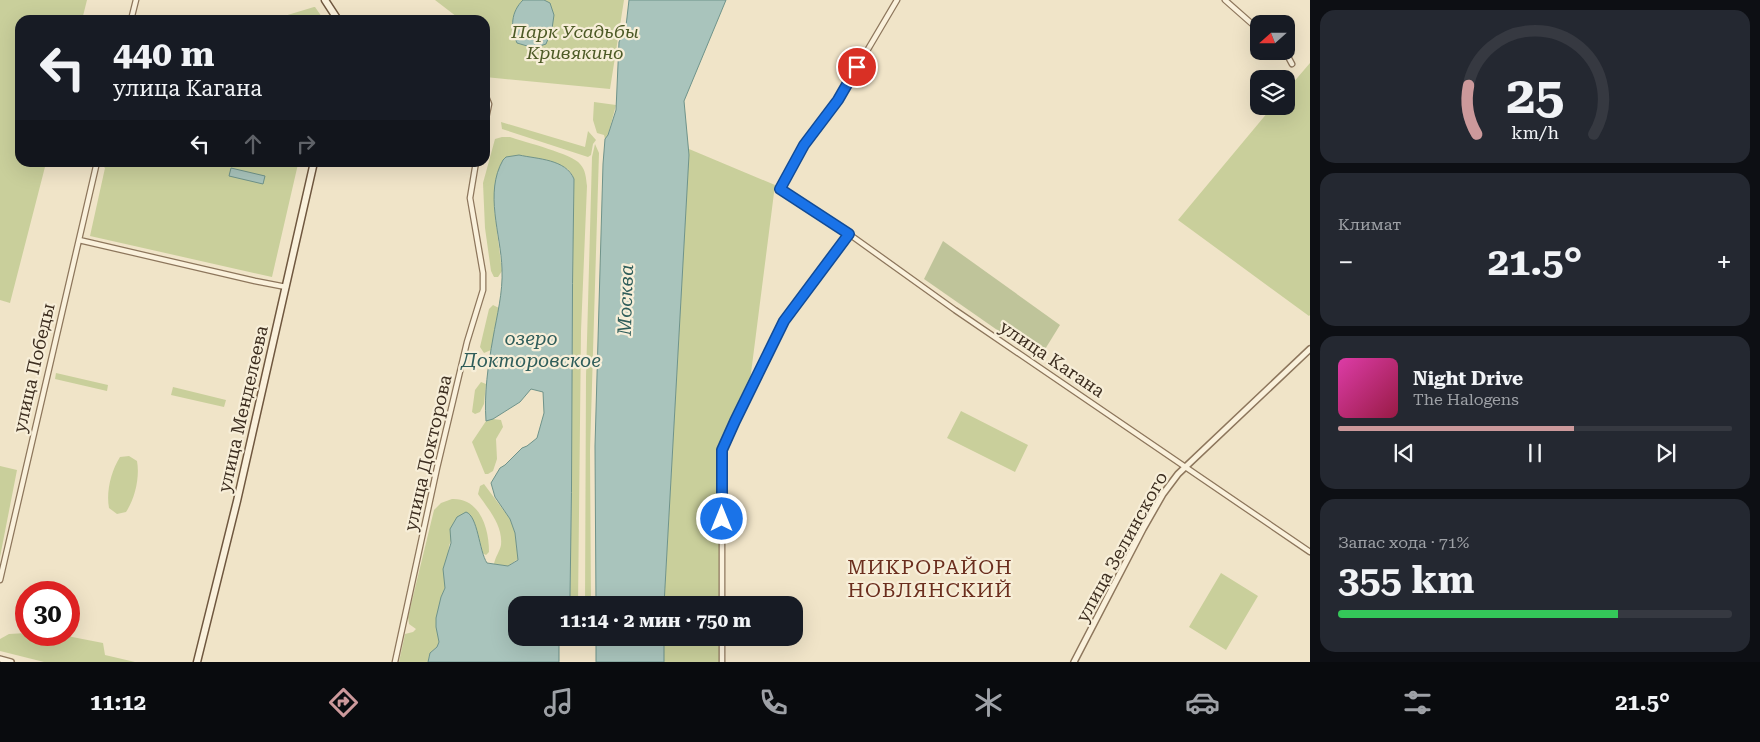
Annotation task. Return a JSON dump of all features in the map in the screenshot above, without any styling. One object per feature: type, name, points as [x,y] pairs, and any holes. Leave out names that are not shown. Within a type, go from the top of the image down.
[{"type":"main road","points":[[325,0],[335,15]]},
{"type":"main road","name":"улица Менделеева","points":[[197,662],[237,502],[313,167]]},
{"type":"street","points":[[132,15],[136,0]]},
{"type":"street","name":"улица Кагана","points":[[897,0],[838,100],[804,145],[780,189],[849,234],[955,310],[1310,552]]},
{"type":"street","points":[[1225,0],[1250,22]]},
{"type":"street","points":[[1290,60],[1292,64]]},
{"type":"street","name":"улица Победы","points":[[0,580],[96,167]]},
{"type":"street","name":"улица Докторова","points":[[395,662],[437,468],[467,342],[483,290],[483,273],[470,198],[475,167]]},
{"type":"street","points":[[722,596],[722,450],[753,380],[784,321],[849,234]]},
{"type":"street","points":[[79,240],[286,287]]},
{"type":"street","name":"улица Зелинского","points":[[1074,662],[1147,522],[1166,490],[1185,468],[1310,349]]},
{"type":"street","points":[[722,646],[722,662]]},
{"type":"street","points":[[0,659],[12,662]]},
{"type":"green space","points":[[0,0],[87,0],[83,15],[15,15],[15,167],[45,167],[10,303],[0,300]]},
{"type":"green space","name":"Парк Усадьбы Кривякино","points":[[435,0],[624,0],[610,89],[490,77],[490,15],[454,15]]},
{"type":"green space","points":[[314,7],[321,15],[288,15]]},
{"type":"green space","points":[[1310,63],[1309,316],[1178,220],[1266,115],[1295,115],[1295,80]]},
{"type":"green space","points":[[594,102],[616,105],[608,135],[605,139],[604,135],[597,133],[593,120]]},
{"type":"green space","points":[[501,122],[585,147],[588,131],[596,140],[593,144],[591,155],[588,157],[502,129]]},
{"type":"green space","points":[[510,137],[576,160],[583,169],[586,178],[581,331],[578,596],[570,596],[574,179],[567,169],[552,162],[524,157],[503,160],[496,185],[494,207],[502,271],[498,277],[494,277],[491,271],[485,228],[483,183],[487,167],[490,167],[490,157],[495,139]]},
{"type":"green space","points":[[595,144],[599,153],[590,451],[591,596],[585,596],[586,377],[592,157]]},
{"type":"green space","points":[[689,149],[775,185],[750,381],[719,450],[719,596],[664,596]]},
{"type":"green space","points":[[297,167],[272,277],[90,236],[105,168]]},
{"type":"green space","points":[[943,241],[1060,325],[1039,359],[924,279]]},
{"type":"green space","points":[[493,305],[499,308],[491,350],[484,353],[480,347],[489,309]]},
{"type":"green space","points":[[56,373],[108,385],[107,391],[55,379]]},
{"type":"green space","points":[[481,382],[486,384],[484,404],[480,412],[475,414],[472,412],[475,390]]},
{"type":"green space","points":[[173,387],[226,400],[224,407],[171,395]]},
{"type":"green space","points":[[961,411],[1028,445],[1015,472],[947,438]]},
{"type":"green space","points":[[493,419],[501,420],[503,427],[496,439],[497,459],[493,471],[485,474],[472,442],[486,421]]},
{"type":"green space","points":[[129,456],[137,461],[136,488],[126,512],[117,514],[109,508],[110,482],[120,457]]},
{"type":"green space","points":[[0,466],[17,470],[0,557]]},
{"type":"green space","points":[[484,484],[510,519],[515,533],[518,559],[508,566],[494,564],[501,545],[501,538],[494,518],[478,494],[480,486]]},
{"type":"green space","points":[[452,499],[470,503],[481,516],[487,533],[489,552],[486,555],[482,553],[477,533],[452,537],[449,546],[445,588],[441,597],[438,630],[439,642],[437,647],[430,653],[428,662],[399,662],[405,634],[416,629],[409,624],[408,617],[434,510],[441,503]]},
{"type":"green space","points":[[1221,573],[1258,596],[1226,650],[1189,627]]},
{"type":"green space","points":[[9,634],[15,634],[15,646],[80,646],[80,639],[103,643],[105,655],[135,662],[44,662],[0,651],[0,639]]},
{"type":"green space","points":[[664,646],[719,646],[719,662],[664,662]]},
{"type":"water","points":[[523,0],[544,0],[550,3],[554,15],[552,29],[546,44],[534,48],[517,43],[513,31],[513,20],[516,10]]},
{"type":"water","name":"Москва","points":[[629,0],[726,0],[684,101],[689,155],[664,596],[596,596],[595,446],[603,164],[605,139],[616,110],[619,42],[626,26]]},
{"type":"water","name":"озеро Докторовское","points":[[519,155],[550,161],[565,167],[574,179],[570,596],[508,596],[508,646],[559,646],[559,662],[428,662],[430,653],[437,647],[439,642],[436,618],[445,588],[443,569],[451,543],[450,529],[457,517],[466,512],[470,515],[476,527],[487,563],[508,566],[518,560],[515,533],[510,519],[495,497],[491,483],[500,468],[522,448],[537,438],[544,413],[543,392],[531,389],[520,402],[493,419],[486,421],[488,369],[502,287],[501,256],[494,200],[495,186],[497,173],[506,157]]},
{"type":"water","points":[[231,168],[265,176],[263,184],[229,176]]},
{"type":"water","points":[[596,646],[664,646],[664,662],[596,662]]},
{"type":"district","name":"МИКРОРАЙОН НОВЛЯНСКИЙ","points":[[930,578]]},
{"type":"route","points":[[722,519],[722,450],[753,380],[784,321],[849,234],[780,189],[804,145],[838,100],[857,67]]}]
